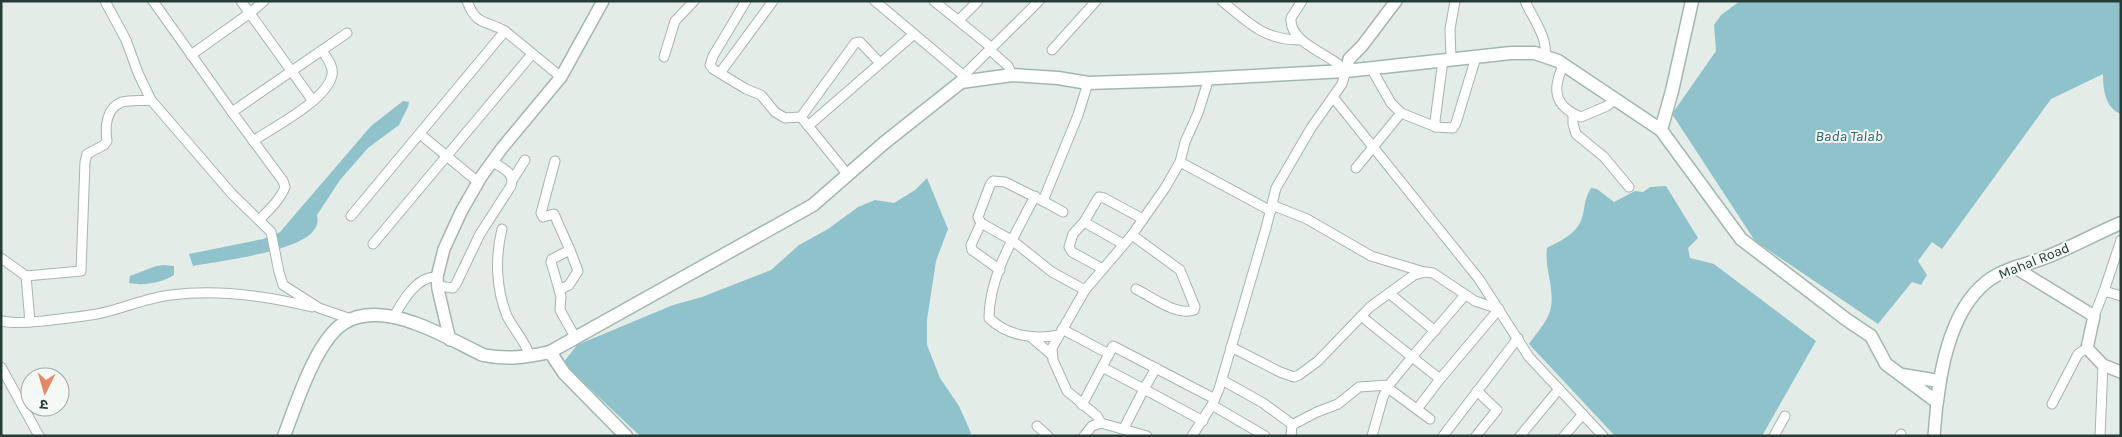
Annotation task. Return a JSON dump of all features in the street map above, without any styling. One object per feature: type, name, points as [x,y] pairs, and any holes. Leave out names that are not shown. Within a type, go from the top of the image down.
[{"type":"main road","points":[[1661,130],[1672,91],[1692,1]]},
{"type":"main road","points":[[284,436],[308,373],[332,334],[343,323],[360,315],[374,314],[412,322],[488,356],[508,358],[550,352],[813,206],[962,79],[1012,75],[1058,78],[1088,83],[1209,78],[1341,66],[1372,68],[1510,53],[1546,55],[1564,64],[1661,130],[1741,239],[1847,320],[1871,336],[1886,364],[1937,402]]},
{"type":"main road","name":"Mahal Road","points":[[1937,402],[1939,381],[1948,342],[1966,304],[1984,285],[1996,275],[2014,267],[2044,258],[2121,223]]},
{"type":"main road","points":[[550,352],[564,373],[626,436]]},
{"type":"main road","points":[[1899,375],[1939,381]]},
{"type":"street","points":[[105,1],[126,40],[138,73],[151,100],[232,194],[271,232],[283,285],[319,308]]},
{"type":"street","points":[[153,1],[283,181],[285,187],[277,201],[259,220]]},
{"type":"street","points":[[162,1],[162,14]]},
{"type":"street","points":[[241,1],[313,101]]},
{"type":"street","points":[[192,55],[264,1]]},
{"type":"street","points":[[467,1],[471,13],[481,22],[505,31],[561,77]]},
{"type":"street","points":[[450,340],[437,281],[444,248],[460,212],[492,162],[561,77],[603,1]]},
{"type":"street","points":[[664,56],[672,27],[694,1]]},
{"type":"street","points":[[746,1],[710,61],[713,69],[746,89],[761,95],[775,112],[785,118],[801,117]]},
{"type":"street","points":[[720,73],[772,1]]},
{"type":"street","points":[[934,1],[959,20],[991,49],[1008,66],[1012,75]]},
{"type":"street","points":[[959,20],[978,1]]},
{"type":"street","points":[[877,2],[962,79],[1039,1]]},
{"type":"street","points":[[1222,1],[1266,34],[1275,38],[1302,40]]},
{"type":"street","points":[[1302,1],[1291,18],[1291,24],[1302,40],[1341,66]]},
{"type":"street","points":[[1192,436],[1213,402],[1222,380],[1276,188],[1311,128],[1342,84],[1341,66],[1362,46],[1396,1]]},
{"type":"street","points":[[1436,127],[1435,120],[1447,60],[1455,1]]},
{"type":"street","points":[[1525,1],[1546,49],[1546,55]]},
{"type":"street","points":[[1052,50],[1093,2]]},
{"type":"street","points":[[351,216],[505,31]]},
{"type":"street","points":[[232,112],[347,33]]},
{"type":"street","points":[[808,126],[914,34]]},
{"type":"street","points":[[801,117],[855,43],[860,42],[880,63]]},
{"type":"street","points":[[253,141],[313,101],[324,91],[332,75],[332,67],[322,50]]},
{"type":"street","points":[[373,244],[532,54]]},
{"type":"street","points":[[1372,68],[1390,103],[1401,114],[1436,127],[1453,128],[1476,57]]},
{"type":"street","points":[[1564,64],[1557,77],[1556,93],[1563,106],[1574,114],[1581,117],[1607,106],[1616,99]]},
{"type":"street","points":[[1101,423],[1097,416],[1067,391],[1052,355],[1052,348],[1085,290],[1101,268],[1132,234],[1166,188],[1180,162],[1185,142],[1198,113],[1209,78]]},
{"type":"street","points":[[1088,83],[1078,115],[1039,198],[1013,241],[1000,270],[989,307],[989,318],[997,326],[1030,337],[1043,338],[1060,332],[1109,354]]},
{"type":"street","points":[[1333,97],[1479,279],[1529,357],[1603,436]]},
{"type":"street","points":[[1,258],[26,276],[81,271],[85,162],[87,154],[104,145],[107,141],[106,121],[114,109],[122,102],[151,100]]},
{"type":"street","points":[[1356,168],[1401,114]]},
{"type":"street","points":[[1574,114],[1573,124],[1576,134],[1604,157],[1629,187]]},
{"type":"street","points":[[801,117],[848,175]]},
{"type":"street","points":[[420,134],[478,182]]},
{"type":"street","points":[[393,318],[416,286],[428,276],[453,288],[480,234],[511,186],[513,179],[525,160]]},
{"type":"street","points":[[555,161],[541,214],[542,216],[554,214],[578,271],[569,285],[559,290]]},
{"type":"street","points":[[492,162],[511,174],[513,179]]},
{"type":"street","points":[[1180,162],[1271,208],[1307,219],[1371,256],[1433,273],[1465,295],[1499,309]]},
{"type":"street","points":[[1063,212],[1005,182],[993,181],[978,217],[981,223],[1013,241],[1052,272],[1085,290]]},
{"type":"street","points":[[1101,268],[1070,250],[1071,238],[1100,197],[1143,219]]},
{"type":"street","points":[[1084,222],[1123,244]]},
{"type":"street","points":[[981,223],[971,245],[972,250],[1000,270]]},
{"type":"street","points":[[502,229],[497,256],[503,304],[508,317],[527,347],[530,356]]},
{"type":"street","points":[[1132,234],[1180,270],[1195,307],[1194,310],[1190,311],[1177,310],[1136,289]]},
{"type":"street","points":[[2052,404],[2078,354],[2087,348],[2094,316],[2121,240]]},
{"type":"street","points":[[570,250],[552,259],[561,296],[560,310],[575,337]]},
{"type":"street","points":[[2014,267],[2094,316]]},
{"type":"street","points":[[1231,347],[1280,372],[1294,377],[1318,361],[1361,316],[1389,293],[1414,275],[1425,272]]},
{"type":"street","points":[[26,276],[30,322]]},
{"type":"street","points":[[2104,291],[2121,296]]},
{"type":"street","points":[[1,322],[30,322],[79,317],[98,314],[170,295],[192,293],[285,300],[319,308],[351,319]]},
{"type":"street","points":[[1389,293],[1435,331]]},
{"type":"street","points":[[1372,436],[1388,386],[1465,295]]},
{"type":"street","points":[[1418,408],[1499,309]]},
{"type":"street","points":[[1361,316],[1440,379]]},
{"type":"street","points":[[1030,337],[1052,355]]},
{"type":"street","points":[[1443,436],[1518,338]]},
{"type":"street","points":[[1082,405],[1113,346],[1156,368],[1265,436]]},
{"type":"street","points":[[2087,348],[2104,365],[2121,372]]},
{"type":"street","points":[[2100,436],[2104,365]]},
{"type":"street","points":[[1,367],[39,436]]},
{"type":"street","points":[[1102,367],[1203,420]]},
{"type":"street","points":[[1124,428],[1156,368]]},
{"type":"street","points":[[1222,380],[1263,404],[1292,425]]},
{"type":"street","points":[[1292,425],[1316,412],[1338,404],[1359,387],[1388,386],[1430,418]]},
{"type":"street","points":[[1520,436],[1559,389]]},
{"type":"street","points":[[1476,436],[1497,410],[1477,391]]},
{"type":"street","points":[[1934,436],[1937,402]]},
{"type":"street","points":[[1564,436],[1583,414]]},
{"type":"street","points":[[1774,436],[1785,416]]},
{"type":"street","points":[[1084,436],[1092,426],[1101,423],[1147,436]]},
{"type":"street","points":[[1292,425],[1292,436]]},
{"type":"street","points":[[1038,426],[1048,436]]},
{"type":"water","name":"Bada Talab","points":[[1740,1],[2121,1],[2121,114],[2108,103],[2104,92],[2103,74],[2051,99],[1942,249],[1932,242],[1918,261],[1927,275],[1921,285],[1912,282],[1878,324],[1755,241],[1672,114],[1716,51],[1714,25],[1721,15]]},
{"type":"water","points":[[403,101],[409,102],[399,125],[368,148],[340,180],[317,215],[314,230],[306,238],[276,250],[193,266],[189,254],[263,239],[280,232],[371,126]]},
{"type":"water","points":[[927,178],[948,229],[936,261],[927,320],[927,345],[940,378],[959,406],[971,433],[969,436],[640,436],[563,363],[577,345],[673,305],[702,297],[771,270],[799,245],[828,229],[858,207],[875,200],[894,203],[915,190]]},
{"type":"water","points":[[1666,186],[1698,238],[1688,248],[1690,258],[1714,264],[1816,341],[1762,436],[1615,436],[1529,344],[1541,328],[1550,311],[1552,296],[1547,264],[1547,248],[1568,236],[1580,224],[1591,188],[1597,189],[1614,202],[1635,191],[1643,192],[1650,187]]},
{"type":"water","points":[[156,266],[174,266],[174,275],[152,283],[129,283],[130,276]]}]
